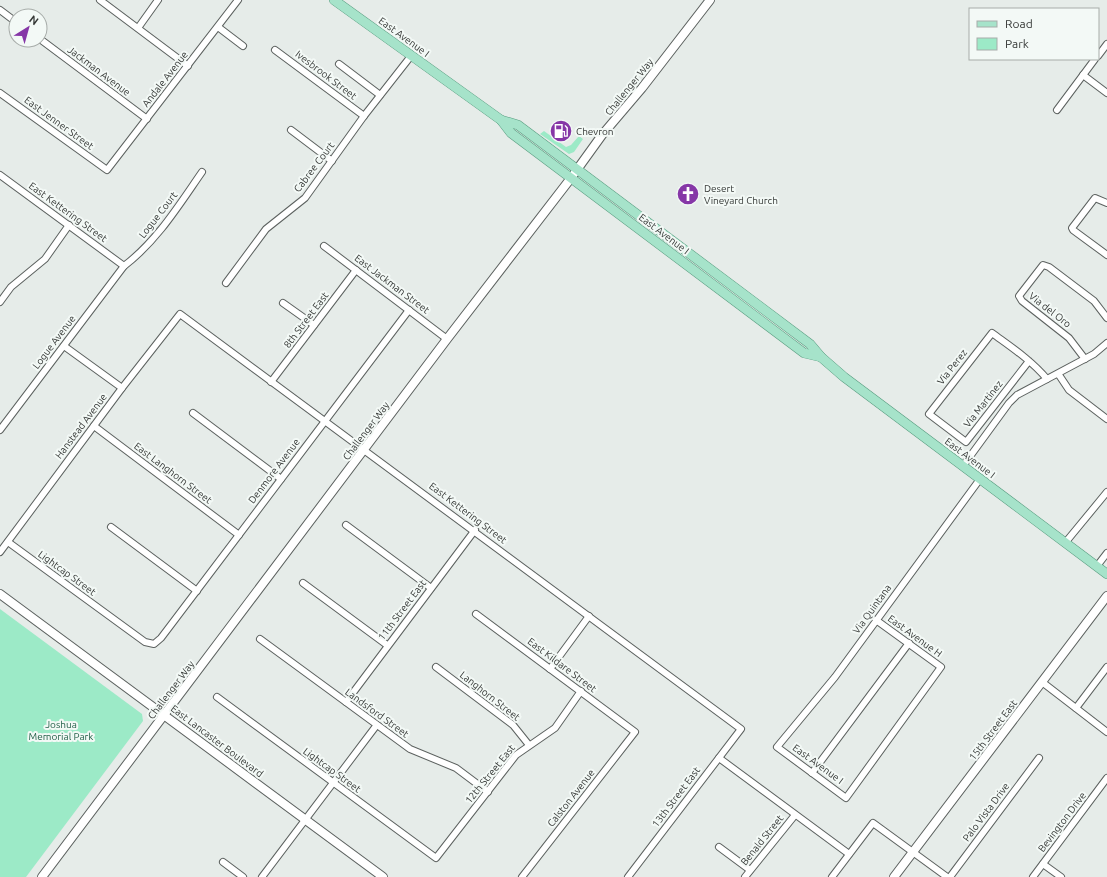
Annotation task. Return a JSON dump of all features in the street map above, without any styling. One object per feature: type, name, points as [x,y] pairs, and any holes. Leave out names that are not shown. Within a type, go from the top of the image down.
[{"type":"main road","name":"East Avenue I","points":[[334,0],[501,120],[511,133],[804,353],[821,357]]},
{"type":"main road","name":"Challenger Way","points":[[42,877],[602,135],[642,88],[710,0]]},
{"type":"main road","name":"East Avenue I","points":[[501,120],[518,125],[810,344],[821,357],[844,377],[1107,574]]},
{"type":"main road","points":[[720,290],[726,282]]},
{"type":"main road","name":"East Lancaster Boulevard","points":[[0,594],[382,877]]},
{"type":"main road","name":"15th Street East","points":[[894,877],[1107,596]]},
{"type":"street","points":[[100,0],[188,66]]},
{"type":"street","points":[[138,28],[158,0]]},
{"type":"street","name":"Andale Avenue","points":[[107,170],[238,0]]},
{"type":"street","points":[[218,27],[243,46]]},
{"type":"street","points":[[1099,55],[1107,44]]},
{"type":"street","name":"Jackman Avenue","points":[[48,45],[147,119]]},
{"type":"street","name":"Ivesbrook Street","points":[[275,50],[364,116]]},
{"type":"street","name":"Cabree Court","points":[[226,283],[266,229],[305,198],[364,116],[411,56]]},
{"type":"street","points":[[1057,110],[1094,60]]},
{"type":"street","name":"Ivesbrook Street","points":[[340,64],[380,95]]},
{"type":"street","points":[[1083,75],[1107,93]]},
{"type":"street","name":"East Jenner Street","points":[[0,93],[107,170]]},
{"type":"street","points":[[291,130],[332,161]]},
{"type":"street","name":"Logue Court","points":[[124,266],[138,255],[153,239],[202,172]]},
{"type":"street","name":"East Kettering Street","points":[[0,175],[124,266]]},
{"type":"street","points":[[1107,203],[1094,198],[1072,228],[1107,255]]},
{"type":"street","points":[[0,302],[11,287],[45,259],[68,225]]},
{"type":"street","name":"East Jackman Street","points":[[324,246],[447,339]]},
{"type":"street","name":"Via del Oro","points":[[1085,359],[1069,338],[1022,301],[1018,296],[1043,265],[1049,267],[1094,301],[1107,318]]},
{"type":"street","name":"Logue Avenue","points":[[0,430],[124,266]]},
{"type":"street","name":"8th Street East","points":[[271,382],[356,270]]},
{"type":"street","points":[[283,303],[314,326]]},
{"type":"street","name":"Denmore Avenue","points":[[154,644],[161,638],[197,591],[409,310]]},
{"type":"street","name":"East Kettering Street","points":[[180,314],[475,530],[741,730]]},
{"type":"street","name":"Hanstead Avenue","points":[[1,551],[122,388],[180,314]]},
{"type":"street","name":"Via Perez","points":[[929,414],[992,333],[1029,361]]},
{"type":"street","points":[[963,466],[1009,403],[1017,395],[1047,379],[1059,375],[1094,354],[1107,343]]},
{"type":"street","points":[[64,346],[122,388]]},
{"type":"street","points":[[1029,361],[1047,379]]},
{"type":"street","name":"Via Martinez","points":[[929,414],[966,442],[1029,361]]},
{"type":"street","points":[[1059,375],[1069,390],[1107,419]]},
{"type":"street","points":[[193,413],[281,479]]},
{"type":"street","name":"East Langhorn Street","points":[[94,426],[239,535]]},
{"type":"street","name":"Via Quintana","points":[[777,747],[835,677],[980,479]]},
{"type":"street","points":[[1065,543],[1107,492]]},
{"type":"street","points":[[346,525],[431,588]]},
{"type":"street","points":[[111,527],[197,591]]},
{"type":"street","name":"11th Street East","points":[[346,702],[387,645],[475,530]]},
{"type":"street","name":"Lightcap Street","points":[[8,542],[145,642],[154,644]]},
{"type":"street","points":[[1097,566],[1107,553]]},
{"type":"street","points":[[303,583],[387,645]]},
{"type":"street","name":"East Kildare Street","points":[[476,614],[635,732]]},
{"type":"street","points":[[550,668],[589,616]]},
{"type":"street","name":"East Avenue H","points":[[846,798],[941,667],[876,620]]},
{"type":"street","name":"Landsford Street","points":[[260,639],[376,726],[410,749],[456,768],[488,792]]},
{"type":"street","points":[[812,773],[909,643]]},
{"type":"street","name":"Langhorn Street","points":[[436,667],[513,725],[529,745]]},
{"type":"street","points":[[1076,708],[1107,667]]},
{"type":"street","points":[[1042,682],[1107,732]]},
{"type":"street","name":"12th Street East","points":[[436,858],[516,755],[555,728],[581,691]]},
{"type":"street","name":"Lightcap Street","points":[[217,697],[436,858]]},
{"type":"street","points":[[262,877],[376,726]]},
{"type":"street","name":"13th Street East","points":[[628,877],[741,730]]},
{"type":"street","name":"Calston Avenue","points":[[522,877],[635,732]]},
{"type":"street","name":"East Avenue I","points":[[777,747],[846,798]]},
{"type":"street","points":[[719,758],[849,854]]},
{"type":"street","name":"Palo Vista Drive","points":[[948,877],[1039,758]]},
{"type":"street","name":"Bevington Drive","points":[[1033,877],[1107,778]]},
{"type":"street","name":"Benald Street","points":[[745,877],[795,815]]},
{"type":"street","points":[[832,877],[873,823],[948,877]]},
{"type":"street","points":[[719,847],[750,870]]},
{"type":"street","points":[[223,862],[243,877]]},
{"type":"street","points":[[1043,864],[1061,877]]},
{"type":"green space","points":[[544,131],[566,147],[571,145],[579,136],[583,139],[574,152],[569,154],[540,134]]},
{"type":"green space","name":"Joshua Memorial Park","points":[[0,609],[142,714],[143,721],[26,877],[0,877]]},
{"type":"place","name":"Chevron","points":[[561,131]]},
{"type":"place","name":"Desert Vineyard Church","points":[[688,194]]}]
